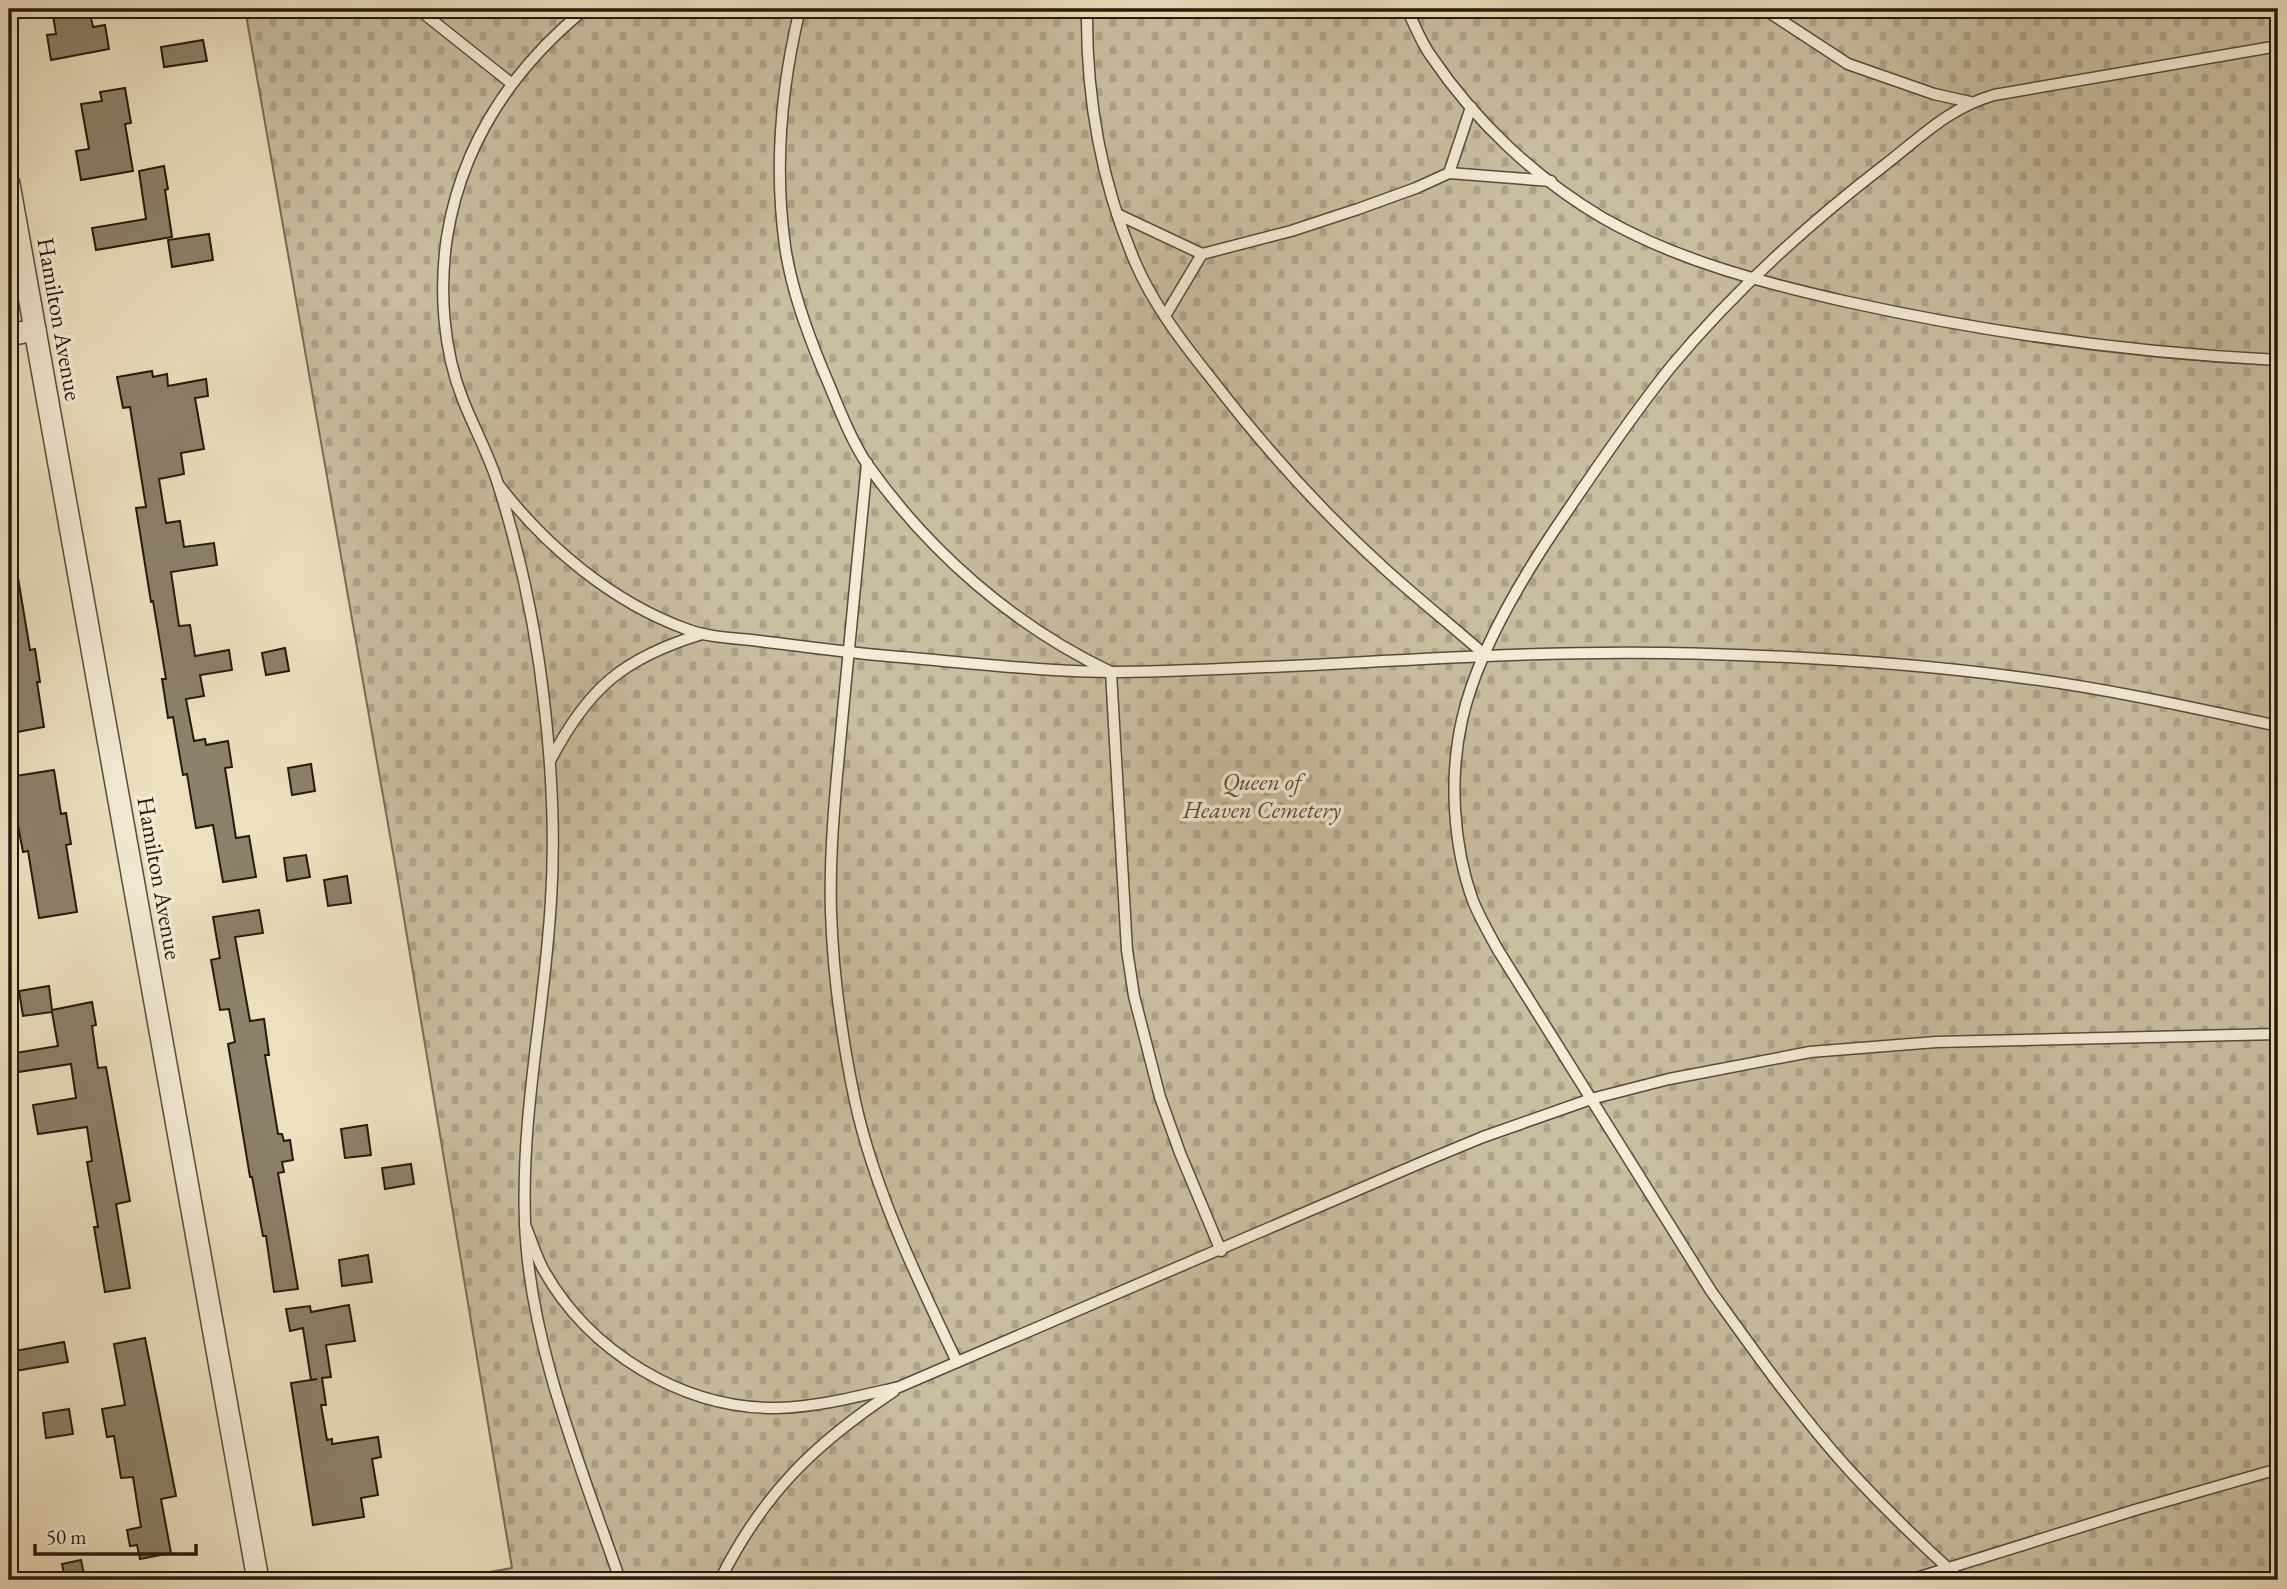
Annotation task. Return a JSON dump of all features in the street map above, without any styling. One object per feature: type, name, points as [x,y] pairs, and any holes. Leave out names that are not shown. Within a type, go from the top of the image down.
[{"type":"street","name":"Hamilton Avenue","points":[[9,184],[258,1580]]},
{"type":"street","points":[[9,335],[35,330]]},
{"type":"lane","points":[[418,9],[511,83]]},
{"type":"lane","points":[[585,9],[556,33],[511,83],[487,121],[469,159],[455,199],[447,238],[443,283],[446,325],[461,397],[498,484],[526,593],[545,708],[550,761],[551,900],[527,1118],[524,1173],[528,1271],[567,1428],[620,1580]]},
{"type":"lane","points":[[800,9],[789,55],[781,131],[780,200],[785,248],[804,321],[852,436],[867,463],[922,532],[957,567],[1033,629],[1070,653],[1111,672]]},
{"type":"lane","points":[[1087,9],[1090,93],[1107,180],[1136,264],[1165,316],[1233,407],[1337,522],[1384,568],[1485,655]]},
{"type":"lane","points":[[1406,9],[1429,54],[1503,143],[1550,181],[1603,218],[1695,260],[1801,292],[1996,330],[2166,352],[2278,360]]},
{"type":"lane","points":[[1764,9],[1848,64],[1934,94],[1970,102]]},
{"type":"lane","points":[[1961,1580],[1901,1525],[1847,1468],[1749,1344],[1711,1291],[1485,927],[1473,900],[1465,871],[1456,811],[1456,749],[1462,718],[1485,655],[1506,612],[1544,545],[1620,434],[1671,368],[1755,278],[1852,190],[1947,116],[1970,102],[1994,95],[2278,46]]},
{"type":"lane","points":[[1449,173],[1471,107]]},
{"type":"lane","points":[[1117,214],[1202,254],[1291,231],[1416,188],[1449,173],[1550,181]]},
{"type":"lane","points":[[1165,316],[1202,254]]},
{"type":"lane","points":[[867,463],[834,807],[831,911],[840,1017],[856,1103],[884,1194],[904,1248],[957,1362]]},
{"type":"lane","points":[[498,484],[517,509],[578,565],[649,612],[702,634],[849,652],[1111,672],[1274,668],[1485,655],[1659,653],[1865,661],[2026,678],[2177,704],[2278,726]]},
{"type":"lane","points":[[550,761],[564,734],[585,704],[605,683],[647,655],[702,634]]},
{"type":"lane","points":[[1111,672],[1127,950],[1134,996],[1160,1097],[1221,1251]]},
{"type":"lane","points":[[720,1580],[752,1521],[801,1463],[864,1410],[899,1387],[1472,1142],[1591,1099],[1681,1077],[1822,1051],[1937,1041],[2278,1034]]},
{"type":"lane","points":[[525,1225],[543,1269],[565,1301],[608,1345],[664,1384],[699,1397],[777,1408],[899,1387]]},
{"type":"lane","points":[[1910,1580],[2278,1469]]},
{"type":"green space","name":"Queen of Heaven Cemetery","points":[[245,9],[2278,9],[2278,1580],[446,1580],[512,1568],[395,864]]},
{"type":"building","points":[[52,9],[89,9],[93,27],[105,25],[109,49],[51,60],[47,35],[56,34]]},
{"type":"building","points":[[203,40],[207,61],[164,67],[161,47]]},
{"type":"building","points":[[125,88],[131,123],[125,124],[133,171],[81,180],[76,151],[89,149],[81,104],[102,101],[100,92]]},
{"type":"building","points":[[164,166],[172,237],[96,250],[92,228],[146,219],[139,171]]},
{"type":"building","points":[[209,234],[213,260],[172,267],[168,240]]},
{"type":"building","points":[[152,371],[153,377],[167,374],[168,386],[206,379],[208,396],[195,398],[204,449],[181,453],[184,474],[159,479],[166,523],[180,521],[184,547],[214,543],[217,565],[171,572],[179,626],[190,625],[195,656],[229,650],[232,670],[200,675],[204,696],[186,699],[194,741],[205,739],[206,745],[228,741],[232,767],[225,768],[236,838],[249,836],[256,877],[223,882],[213,825],[196,828],[187,774],[183,775],[173,717],[168,718],[162,679],[166,679],[136,508],[146,507],[130,407],[123,408],[117,377]]},
{"type":"building","points":[[18,578],[30,650],[35,649],[44,727],[17,732],[9,680],[9,579]]},
{"type":"building","points":[[285,648],[289,671],[266,675],[262,653]]},
{"type":"building","points":[[311,764],[315,791],[292,795],[288,768]]},
{"type":"building","points":[[54,770],[61,814],[66,813],[71,844],[66,845],[77,912],[39,918],[28,851],[23,852],[9,777]]},
{"type":"building","points":[[306,855],[310,877],[287,881],[284,858]]},
{"type":"building","points":[[347,876],[351,903],[328,906],[324,880]]},
{"type":"building","points":[[259,910],[263,933],[235,937],[250,1021],[264,1019],[269,1055],[265,1055],[278,1134],[282,1134],[284,1141],[290,1140],[293,1160],[282,1162],[284,1172],[278,1173],[298,1289],[274,1292],[266,1236],[263,1236],[250,1177],[228,1044],[235,1042],[229,1009],[220,1010],[211,960],[220,958],[213,917]]},
{"type":"building","points":[[49,986],[52,1010],[92,1002],[96,1025],[92,1026],[98,1068],[106,1067],[130,1201],[116,1204],[130,1288],[105,1292],[94,1227],[98,1227],[87,1162],[92,1161],[87,1127],[38,1134],[33,1105],[76,1098],[71,1064],[18,1072],[15,1053],[58,1046],[52,1012],[23,1016],[19,991]]},
{"type":"building","points":[[367,1125],[371,1155],[345,1158],[341,1129]]},
{"type":"building","points":[[411,1164],[414,1184],[385,1189],[382,1168]]},
{"type":"building","points":[[368,1255],[372,1282],[342,1286],[339,1260]]},
{"type":"building","points":[[349,1305],[355,1341],[326,1345],[331,1377],[322,1378],[326,1405],[321,1405],[327,1440],[332,1439],[332,1444],[378,1437],[381,1457],[372,1459],[378,1495],[361,1498],[364,1517],[313,1525],[291,1383],[311,1380],[303,1328],[290,1331],[286,1309],[310,1306],[311,1312]]},
{"type":"building","points":[[145,1338],[176,1496],[161,1499],[171,1553],[140,1559],[137,1545],[130,1546],[127,1530],[141,1527],[133,1477],[121,1478],[114,1436],[107,1437],[102,1409],[125,1405],[114,1344]]},
{"type":"building","points":[[64,1342],[68,1362],[9,1372],[9,1352]]},
{"type":"building","points":[[69,1409],[73,1434],[46,1438],[43,1413]]},
{"type":"building","points":[[81,1560],[85,1580],[65,1580],[62,1564]]}]
